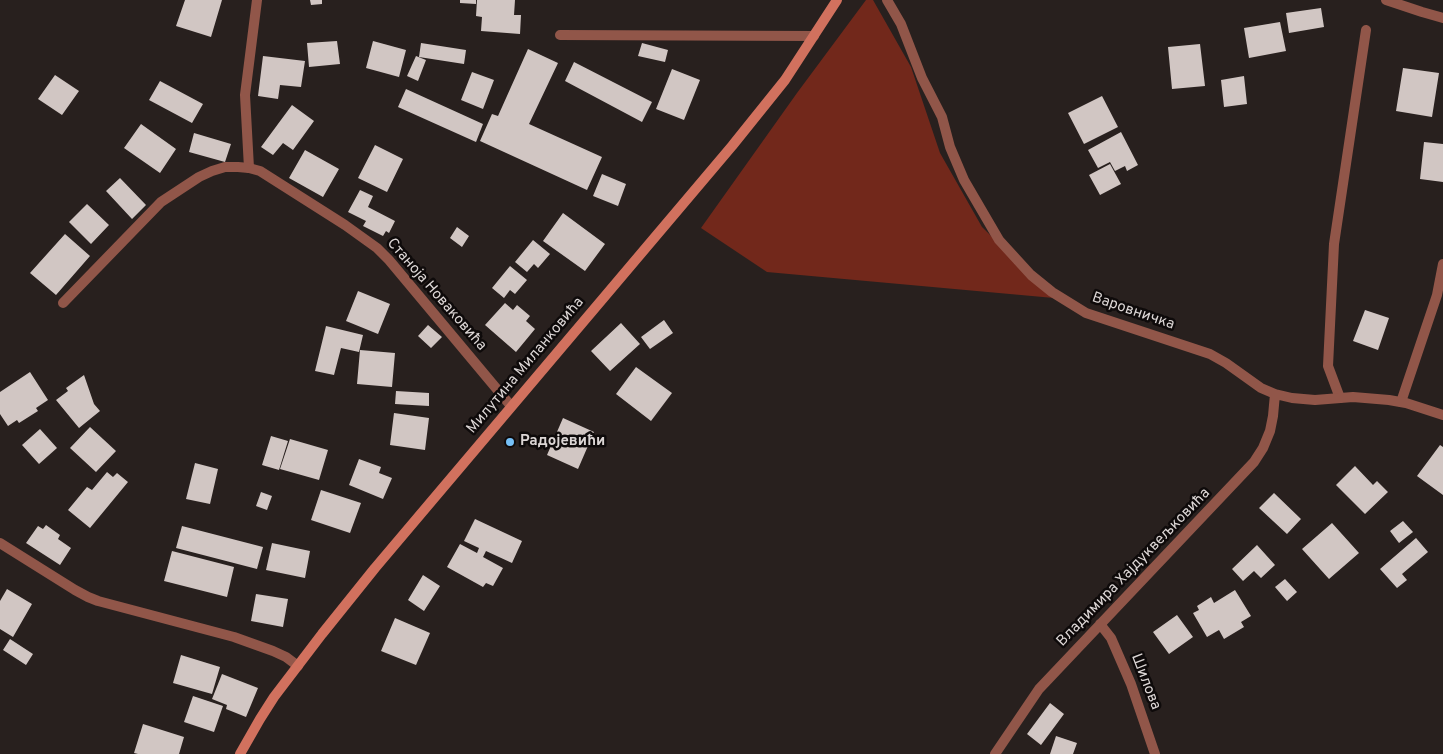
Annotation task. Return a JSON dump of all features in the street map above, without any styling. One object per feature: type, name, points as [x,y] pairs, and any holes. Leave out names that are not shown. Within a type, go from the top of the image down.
[{"type":"main road","name":"Милутина Миланковића","points":[[240,754],[274,697],[375,568],[704,180],[785,80],[837,0]]},
{"type":"street","points":[[249,168],[245,95],[257,0]]},
{"type":"street","name":"Варовничка","points":[[887,0],[901,24],[922,78],[942,117],[950,147],[964,180],[999,240],[1031,275],[1052,292],[1086,313],[1210,354],[1262,388],[1276,394],[1292,398],[1315,400],[1362,398],[1401,402],[1426,408],[1443,415]]},
{"type":"street","points":[[1386,0],[1443,18]]},
{"type":"street","points":[[1340,398],[1328,366],[1334,244],[1366,30]]},
{"type":"street","points":[[560,35],[814,36]]},
{"type":"street","name":"Станоја Новаковића","points":[[63,303],[161,202],[199,177],[212,171],[225,167],[249,168],[260,171],[345,225],[377,248],[511,406]]},
{"type":"street","points":[[1401,402],[1437,295],[1443,264]]},
{"type":"street","name":"Владимира Хајдуквељковића","points":[[994,754],[1039,689],[1254,462],[1263,448],[1270,430],[1276,394]]},
{"type":"street","points":[[0,543],[88,597],[234,637],[273,651],[298,666]]},
{"type":"street","name":"Шилова","points":[[1100,624],[1111,638],[1131,684],[1155,754]]},
{"type":"shaded area","points":[[866,0],[873,0],[911,67],[940,153],[982,227],[1054,298],[767,272],[701,228]]},
{"type":"building","points":[[185,0],[222,0],[211,37],[176,26]]},
{"type":"building","points":[[310,0],[322,0],[322,4],[311,5]]},
{"type":"building","points":[[460,0],[476,0],[476,4],[460,3]]},
{"type":"building","points":[[477,0],[515,0],[514,15],[521,15],[520,34],[481,31],[482,17],[476,16]]},
{"type":"building","points":[[1321,8],[1324,27],[1289,33],[1286,13]]},
{"type":"building","points":[[1280,22],[1286,51],[1249,58],[1244,28]]},
{"type":"building","points":[[337,41],[340,64],[309,67],[307,43]]},
{"type":"building","points":[[373,41],[406,50],[399,77],[366,68]]},
{"type":"building","points":[[421,43],[466,50],[464,64],[419,57]]},
{"type":"building","points":[[642,43],[668,50],[665,62],[638,56]]},
{"type":"building","points":[[1200,44],[1205,86],[1172,89],[1168,47]]},
{"type":"building","points":[[528,49],[558,63],[529,124],[602,157],[587,190],[480,141],[492,114],[498,116]]},
{"type":"building","points":[[263,56],[305,61],[301,87],[280,85],[278,99],[258,96]]},
{"type":"building","points":[[416,56],[426,60],[418,81],[407,76]]},
{"type":"building","points":[[574,62],[652,102],[642,122],[565,81]]},
{"type":"building","points":[[1403,68],[1439,73],[1432,117],[1396,111]]},
{"type":"building","points":[[672,69],[700,80],[684,120],[656,109]]},
{"type":"building","points":[[472,72],[494,80],[483,109],[461,100]]},
{"type":"building","points":[[55,75],[79,91],[62,115],[38,99]]},
{"type":"building","points":[[1244,76],[1247,104],[1224,107],[1221,80]]},
{"type":"building","points":[[160,81],[203,104],[192,123],[149,100]]},
{"type":"building","points":[[406,89],[483,124],[476,142],[398,107]]},
{"type":"building","points":[[1102,96],[1118,127],[1084,144],[1068,113]]},
{"type":"building","points":[[292,105],[314,121],[293,150],[283,143],[273,155],[261,147]]},
{"type":"building","points":[[141,124],[176,149],[160,173],[124,148]]},
{"type":"building","points":[[1121,132],[1138,165],[1127,171],[1125,166],[1115,171],[1110,162],[1098,168],[1088,150]]},
{"type":"building","points":[[194,133],[231,144],[225,162],[189,152]]},
{"type":"building","points":[[1424,142],[1443,144],[1443,182],[1420,179]]},
{"type":"building","points":[[375,145],[403,159],[387,192],[358,178]]},
{"type":"building","points":[[305,150],[339,169],[323,197],[289,178]]},
{"type":"building","points":[[1110,164],[1121,184],[1100,195],[1089,175]]},
{"type":"building","points":[[602,174],[626,184],[618,206],[593,196]]},
{"type":"building","points":[[120,178],[146,205],[132,219],[106,191]]},
{"type":"building","points":[[360,190],[373,196],[368,207],[395,221],[389,233],[386,231],[383,236],[363,226],[366,221],[348,212]]},
{"type":"building","points":[[87,204],[109,225],[91,244],[69,222]]},
{"type":"building","points":[[563,213],[605,244],[585,271],[543,241]]},
{"type":"building","points":[[457,227],[469,236],[462,247],[450,238]]},
{"type":"building","points":[[65,234],[90,256],[56,295],[30,273]]},
{"type":"building","points":[[533,240],[550,254],[538,268],[534,264],[527,272],[515,262]]},
{"type":"building","points":[[510,266],[527,280],[515,294],[510,290],[504,298],[492,288]]},
{"type":"building","points":[[358,291],[390,304],[378,334],[346,321]]},
{"type":"building","points":[[505,303],[513,310],[517,305],[530,316],[526,321],[535,329],[516,352],[485,325]]},
{"type":"building","points":[[1365,310],[1389,318],[1378,350],[1353,341]]},
{"type":"building","points":[[664,320],[673,333],[650,349],[641,337]]},
{"type":"building","points":[[621,323],[640,344],[610,371],[591,351]]},
{"type":"building","points":[[428,325],[442,337],[431,348],[418,336]]},
{"type":"building","points":[[326,326],[363,335],[359,352],[341,348],[334,375],[315,371]]},
{"type":"building","points":[[360,350],[395,353],[392,387],[357,384]]},
{"type":"building","points":[[636,367],[672,393],[651,421],[616,394]]},
{"type":"building","points":[[30,372],[48,400],[36,408],[38,411],[19,423],[17,420],[8,426],[0,414],[0,392]]},
{"type":"building","points":[[84,375],[94,404],[100,411],[79,428],[56,400],[68,391],[66,388]]},
{"type":"building","points":[[396,391],[429,393],[429,406],[395,404]]},
{"type":"building","points":[[394,413],[429,418],[425,450],[390,445]]},
{"type":"building","points":[[563,418],[594,432],[578,469],[547,455]]},
{"type":"building","points":[[90,427],[116,451],[96,472],[70,448]]},
{"type":"building","points":[[40,429],[57,448],[39,464],[22,445]]},
{"type":"building","points":[[271,436],[288,441],[279,470],[262,465]]},
{"type":"building","points":[[290,439],[328,450],[319,480],[280,469]]},
{"type":"building","points":[[1440,445],[1443,447],[1443,495],[1417,476]]},
{"type":"building","points":[[359,459],[381,467],[379,473],[392,478],[383,499],[349,485]]},
{"type":"building","points":[[195,463],[218,469],[210,504],[186,499]]},
{"type":"building","points":[[1355,466],[1373,485],[1377,481],[1388,492],[1365,514],[1336,485]]},
{"type":"building","points":[[107,472],[113,477],[117,473],[128,482],[90,528],[68,510],[87,487],[92,490]]},
{"type":"building","points":[[321,490],[361,503],[350,533],[311,520]]},
{"type":"building","points":[[261,492],[272,496],[267,510],[256,506]]},
{"type":"building","points":[[1274,493],[1301,519],[1287,534],[1259,508]]},
{"type":"building","points":[[475,519],[522,541],[512,563],[486,551],[483,557],[503,568],[493,586],[486,583],[483,587],[447,567],[460,544],[477,553],[479,548],[464,541]]},
{"type":"building","points":[[1403,521],[1413,532],[1399,543],[1390,531]]},
{"type":"building","points":[[1332,523],[1359,553],[1329,579],[1302,549]]},
{"type":"building","points":[[46,525],[60,535],[58,539],[71,548],[60,565],[26,543],[38,526],[43,529]]},
{"type":"building","points":[[182,526],[263,547],[257,569],[176,548]]},
{"type":"building","points":[[1416,538],[1428,552],[1402,574],[1407,580],[1397,588],[1380,569]]},
{"type":"building","points":[[272,543],[310,551],[305,578],[266,570]]},
{"type":"building","points":[[1257,545],[1275,565],[1261,578],[1254,571],[1243,581],[1232,569]]},
{"type":"building","points":[[172,551],[234,567],[227,597],[164,581]]},
{"type":"building","points":[[423,575],[440,586],[424,611],[408,600]]},
{"type":"building","points":[[1285,579],[1297,592],[1287,601],[1275,587]]},
{"type":"building","points":[[7,589],[32,604],[13,637],[0,629],[0,601]]},
{"type":"building","points":[[1235,590],[1251,616],[1241,622],[1244,627],[1224,639],[1219,630],[1207,637],[1193,613],[1199,610],[1197,606],[1211,597],[1214,603]]},
{"type":"building","points":[[256,594],[288,599],[283,627],[251,621]]},
{"type":"building","points":[[1177,615],[1193,637],[1169,654],[1153,632]]},
{"type":"building","points":[[395,618],[430,633],[416,665],[381,651]]},
{"type":"building","points":[[10,639],[33,654],[26,665],[3,650]]},
{"type":"building","points":[[181,655],[220,667],[212,694],[173,683]]},
{"type":"building","points":[[222,674],[258,688],[246,717],[226,709],[227,705],[212,699]]},
{"type":"building","points":[[193,696],[223,706],[214,732],[184,722]]},
{"type":"building","points":[[1050,703],[1064,714],[1041,745],[1027,734]]},
{"type":"building","points":[[143,724],[184,737],[179,754],[134,753]]},
{"type":"building","points":[[1056,736],[1077,743],[1073,754],[1050,754]]},
{"type":"place","name":"Радојевићи","points":[[510,442]]}]
